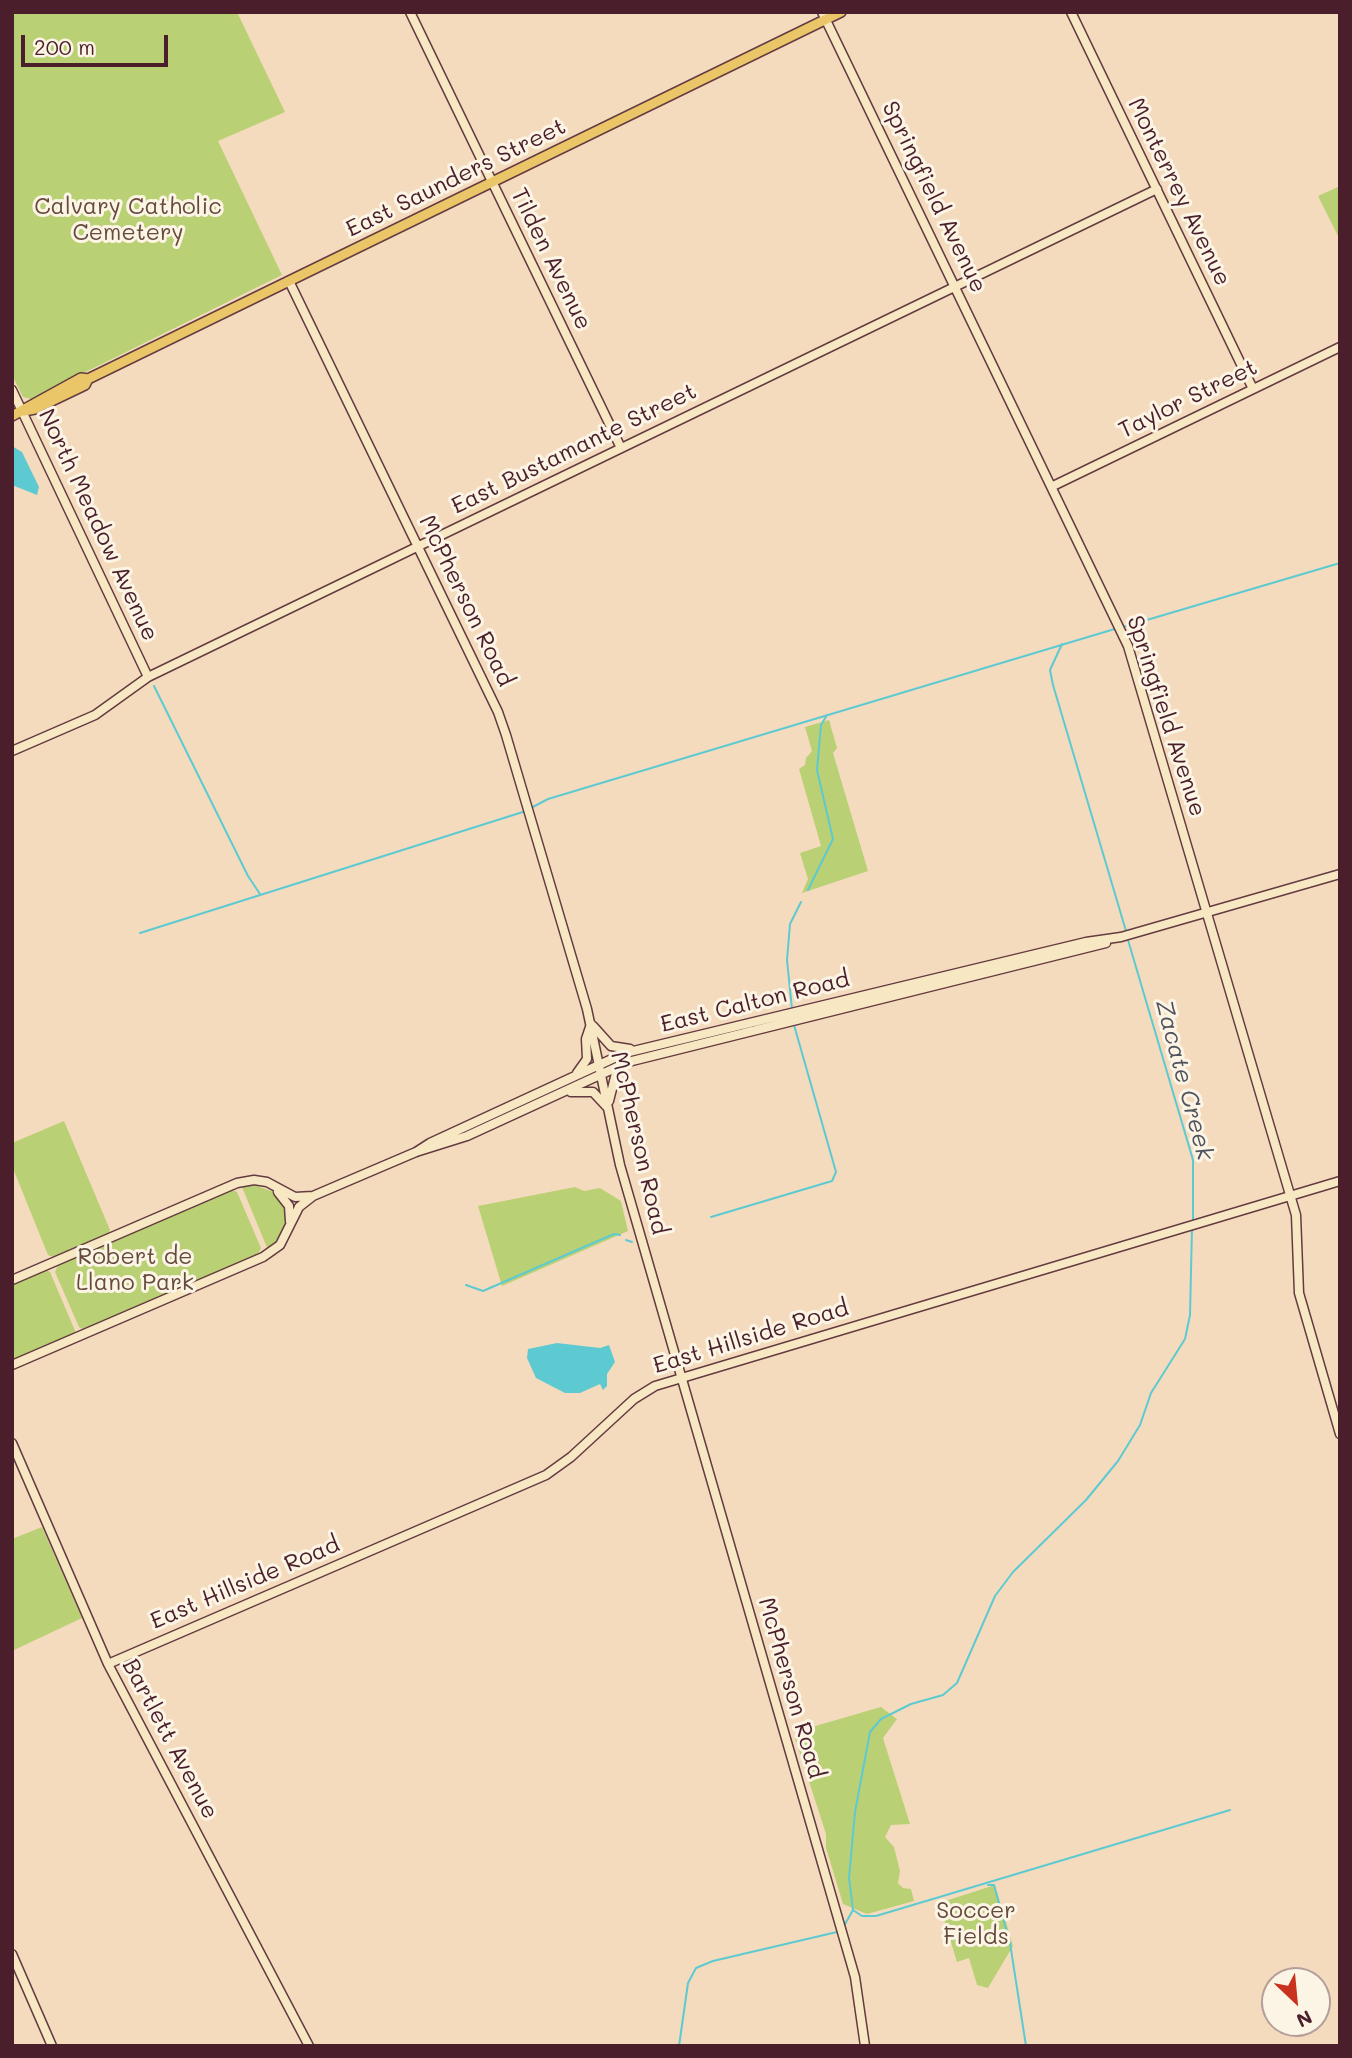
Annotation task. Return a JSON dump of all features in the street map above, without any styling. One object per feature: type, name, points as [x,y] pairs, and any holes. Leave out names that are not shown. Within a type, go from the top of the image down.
[{"type":"main road","name":"Tilden Avenue","points":[[410,12],[621,448]]},
{"type":"main road","name":"East Saunders Street","points":[[12,416],[35,409],[85,385],[88,379],[824,16],[841,12]]},
{"type":"main road","name":"Monterrey Avenue","points":[[1071,12],[1253,389]]},
{"type":"main road","name":"Springfield Avenue","points":[[824,16],[1123,633],[1291,1195],[1299,1231],[1300,1295],[1340,1434]]},
{"type":"main road","name":"East Bustamante Street","points":[[12,751],[95,715],[148,677],[1157,190]]},
{"type":"main road","name":"McPherson Road","points":[[289,281],[498,712],[591,1024],[620,1165],[844,1938],[860,1997],[865,2046]]},
{"type":"main road","name":"Taylor Street","points":[[1053,486],[1340,348]]},
{"type":"main road","name":"North Meadow Avenue","points":[[12,390],[148,677]]},
{"type":"main road","name":"East Calton Road","points":[[466,1132],[600,1063],[643,1049],[685,1039],[705,1038],[1025,961],[1088,950],[1132,934],[1340,874]]},
{"type":"main road","points":[[574,1077],[587,1058],[586,1039],[591,1024],[611,1046],[643,1049]]},
{"type":"main road","name":"East Calton Road","points":[[299,1207],[313,1196],[561,1093],[602,1072],[628,1062],[681,1049],[705,1038]]},
{"type":"main road","points":[[681,1049],[685,1039]]},
{"type":"main road","points":[[561,1093],[589,1091],[608,1108],[616,1073],[628,1062]]},
{"type":"main road","name":"East Calton Road","points":[[15,1278],[237,1183],[254,1180],[295,1197],[313,1196]]},
{"type":"main road","name":"East Hillside Road","points":[[108,1664],[545,1475],[570,1457],[634,1399],[655,1386],[681,1376],[1340,1181]]},
{"type":"main road","points":[[274,1187],[289,1206],[293,1209],[299,1207]]},
{"type":"main road","points":[[12,1365],[263,1257],[280,1245],[289,1227],[299,1207],[300,1202],[295,1197],[289,1200],[289,1227]]},
{"type":"main road","name":"Bartlett Avenue","points":[[12,1443],[108,1664],[309,2046]]},
{"type":"main road","points":[[12,1954],[52,2046]]},
{"type":"green space","name":"Calvary Catholic Cemetery","points":[[12,12],[237,12],[285,112],[218,141],[282,275],[31,399],[23,397],[12,375]]},
{"type":"green space","points":[[1340,186],[1340,240],[1318,196]]},
{"type":"green space","points":[[829,720],[837,748],[833,753],[868,871],[802,893],[808,879],[800,853],[821,846],[799,769],[805,765],[806,758],[812,751],[805,727]]},
{"type":"green space","name":"Robert de Llano Park","points":[[64,1121],[110,1230],[108,1236],[56,1258],[48,1255],[12,1166],[12,1143]]},
{"type":"green space","points":[[254,1185],[277,1193],[285,1205],[285,1228],[280,1239],[268,1250],[242,1187]]},
{"type":"green space","points":[[575,1187],[584,1191],[600,1188],[621,1201],[628,1231],[502,1286],[478,1206]]},
{"type":"green space","name":"Robert de Llano Park","points":[[231,1189],[237,1192],[261,1248],[257,1256],[84,1330],[79,1327],[55,1272],[59,1263]]},
{"type":"green space","name":"Robert de Llano Park","points":[[44,1269],[50,1272],[76,1333],[12,1362],[12,1283]]},
{"type":"green space","points":[[42,1527],[82,1618],[12,1651],[12,1539]]},
{"type":"green space","points":[[881,1707],[897,1719],[883,1738],[910,1824],[891,1825],[885,1837],[894,1847],[900,1871],[898,1883],[903,1888],[911,1889],[914,1901],[867,1914],[843,1904],[826,1848],[826,1834],[795,1738],[798,1731]]},
{"type":"green space","name":"Soccer Fields","points":[[995,1885],[1013,1946],[988,1988],[977,1985],[969,1958],[957,1962],[939,1903]]},
{"type":"water","points":[[12,446],[22,452],[39,487],[37,495],[12,485]]},
{"type":"water","points":[[557,1343],[600,1348],[609,1345],[615,1362],[607,1374],[607,1386],[603,1390],[600,1384],[580,1393],[565,1393],[536,1378],[527,1358],[528,1349]]},
{"type":"waterway","name":"Zacate Creek","points":[[1123,627],[1340,563]]},
{"type":"waterway","points":[[531,808],[548,799],[1118,628]]},
{"type":"waterway","name":"Zacate Creek","points":[[1062,644],[1050,670],[1053,685],[1126,931]]},
{"type":"waterway","points":[[154,686],[248,876],[260,894]]},
{"type":"waterway","points":[[808,890],[833,839],[817,770],[821,725],[827,715]]},
{"type":"waterway","points":[[140,933],[526,811]]},
{"type":"waterway","points":[[792,1009],[787,960],[790,924],[801,902]]},
{"type":"waterway","name":"Zacate Creek","points":[[1128,940],[1193,1160],[1193,1222]]},
{"type":"waterway","points":[[711,1217],[832,1181],[836,1172],[794,1025]]},
{"type":"waterway","name":"Zacate Creek","points":[[844,1926],[853,1910],[849,1878],[855,1812],[870,1732],[881,1719],[911,1704],[943,1695],[957,1683],[995,1596],[1013,1572],[1086,1500],[1118,1461],[1140,1425],[1151,1393],[1185,1339],[1190,1315],[1192,1228]]},
{"type":"waterway","points":[[466,1285],[483,1291],[614,1234],[620,1235]]},
{"type":"waterway","points":[[626,1240],[632,1242]]},
{"type":"waterway","points":[[853,1910],[862,1916],[876,1916],[1230,1810]]},
{"type":"waterway","points":[[988,1885],[994,1885],[1010,1943],[1026,2046]]},
{"type":"waterway","name":"Zacate Creek","points":[[679,2046],[688,1983],[696,1968],[713,1961],[837,1932]]}]
